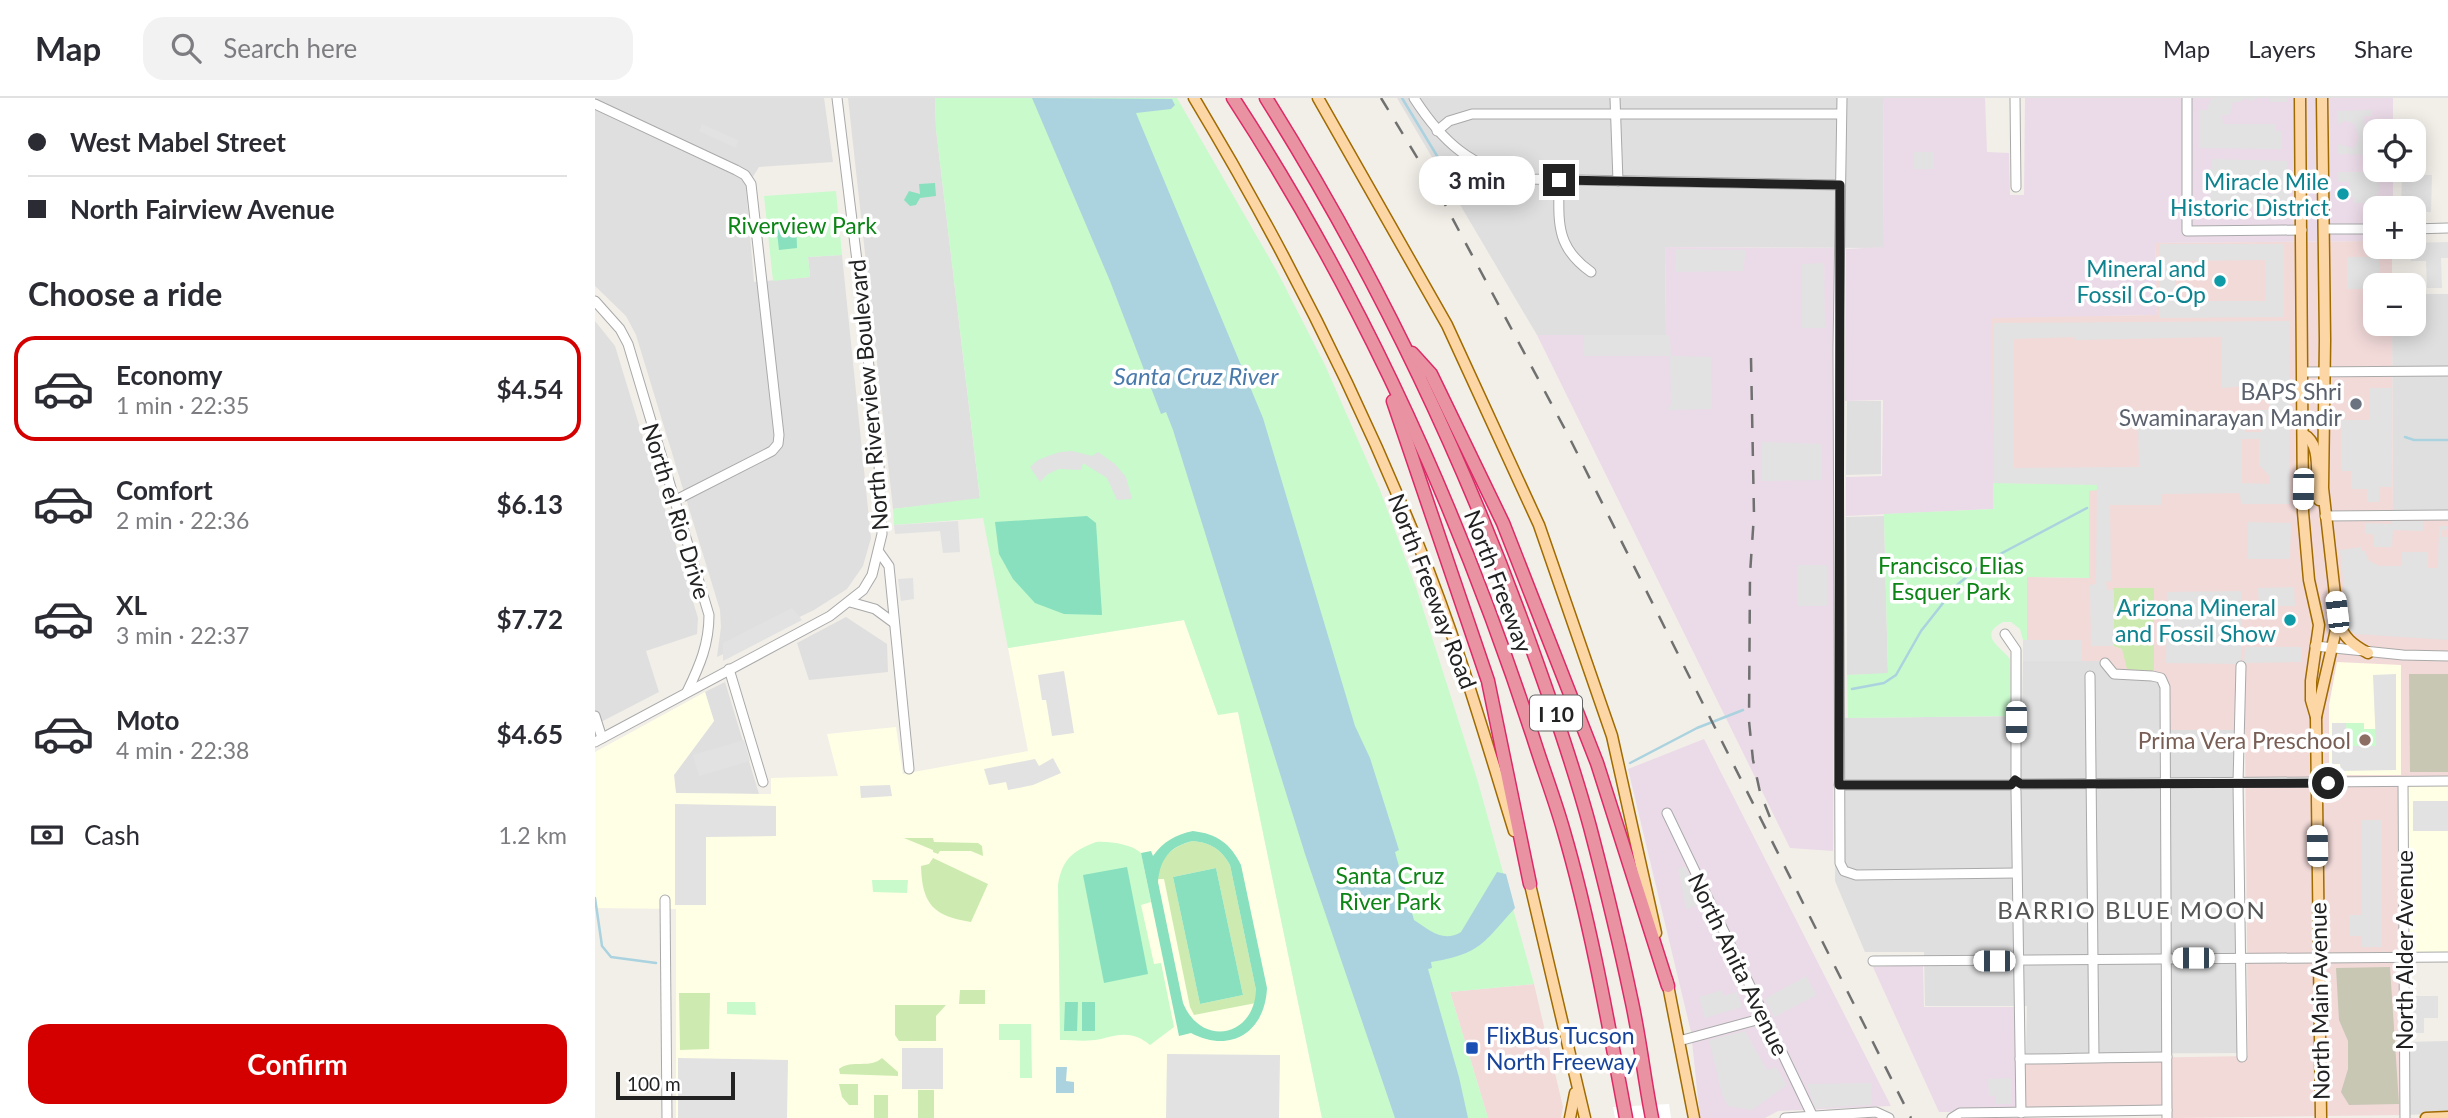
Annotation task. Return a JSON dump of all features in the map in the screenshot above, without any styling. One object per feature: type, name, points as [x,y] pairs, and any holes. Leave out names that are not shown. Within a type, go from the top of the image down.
[{"type":"highway","name":"North Freeway","points":[[1233,98],[1309,223],[1375,348],[1443,494],[1503,644],[1564,832],[1604,1002],[1625,1112]]},
{"type":"highway","name":"North Freeway","points":[[1266,98],[1313,176],[1402,341],[1469,485],[1506,576],[1559,723],[1589,826],[1632,1000],[1651,1112]]},
{"type":"highway","points":[[1402,341],[1431,374],[1503,523],[1597,763],[1668,986]]},
{"type":"highway","points":[[1375,348],[1488,681],[1531,884]]},
{"type":"main road","name":"North Freeway Road","points":[[1194,98],[1254,200],[1316,317],[1419,545],[1462,663],[1531,884],[1585,1118]]},
{"type":"main road","points":[[1318,98],[1447,324],[1539,525],[1612,736],[1668,986],[1694,1118]]},
{"type":"main road","name":"North Main Avenue","points":[[2301,98],[2302,512],[2309,583],[2319,625],[2311,701],[2316,717]]},
{"type":"main road","points":[[2322,98],[2325,516]]},
{"type":"main road","points":[[2303,434],[2308,436],[2314,445],[2316,490],[2325,516]]},
{"type":"main road","name":"North Main Avenue","points":[[2321,1118],[2316,717],[2338,621],[2325,516]]},
{"type":"main road","points":[[2338,621],[2344,636],[2368,653]]},
{"type":"main road","points":[[1570,1118],[1577,1083]]},
{"type":"main road","points":[[2426,1118],[2448,1117]]},
{"type":"street","name":"North Riverview Boulevard","points":[[599,740],[830,616],[863,590],[872,575],[882,534],[877,450],[837,98]]},
{"type":"street","points":[[1415,98],[1437,131],[1450,144],[1497,172],[1524,179],[1840,185]]},
{"type":"street","points":[[1615,98],[1618,181]]},
{"type":"street","points":[[1842,98],[1840,863],[1844,871],[1856,875],[2016,873]]},
{"type":"street","points":[[2015,98],[2016,187]]},
{"type":"street","points":[[2186,98],[2187,231],[2302,230]]},
{"type":"street","points":[[595,104],[736,170],[750,180],[768,326],[778,444],[772,451],[674,501]]},
{"type":"street","points":[[1437,131],[1449,121],[1472,114],[1841,114]]},
{"type":"street","points":[[1559,180],[1559,219],[1563,241],[1569,254],[1591,272]]},
{"type":"street","points":[[2426,229],[2448,228]]},
{"type":"street","points":[[2324,229],[2363,229]]},
{"type":"street","name":"North el Rio Drive","points":[[595,301],[620,329],[628,344],[709,615],[705,654],[687,692]]},
{"type":"street","points":[[2303,372],[2448,371]]},
{"type":"street","points":[[2325,516],[2448,515]]},
{"type":"street","points":[[879,552],[889,566],[909,769]]},
{"type":"street","points":[[849,602],[875,609],[894,623]]},
{"type":"street","points":[[2005,634],[2016,650],[2016,873],[2021,1112]]},
{"type":"street","points":[[2315,646],[2368,653],[2448,656]]},
{"type":"street","points":[[1952,1117],[1960,1113],[2021,1112],[2167,1114],[2165,687],[2161,678],[2114,674],[2105,663]]},
{"type":"street","points":[[2241,666],[2238,783],[2242,1057]]},
{"type":"street","points":[[729,669],[764,782]]},
{"type":"street","points":[[2090,676],[2094,1057]]},
{"type":"street","points":[[595,716],[599,740]]},
{"type":"street","points":[[1839,785],[2448,781]]},
{"type":"street","name":"North Alder Avenue","points":[[2403,782],[2405,1118]]},
{"type":"street","name":"North Anita Avenue","points":[[1667,813],[1812,1115]]},
{"type":"street","points":[[665,900],[667,1118]]},
{"type":"street","points":[[1873,961],[2448,957]]},
{"type":"street","points":[[1679,1041],[1764,1018]]},
{"type":"street","points":[[2020,1059],[2167,1057]]},
{"type":"street","points":[[1785,1118],[1876,1112],[1888,1117]]},
{"type":"shaded area","points":[[595,98],[824,98],[833,162],[759,167],[746,188],[754,282],[810,277],[808,257],[842,255],[871,538],[863,566],[847,589],[814,610],[717,657],[720,610],[636,335],[626,316],[595,286]]},
{"type":"shaded area","points":[[848,98],[935,98],[936,129],[980,499],[893,509]]},
{"type":"shaded area","points":[[1397,98],[1883,98],[1884,248],[1665,247],[1666,335],[1537,335]]},
{"type":"shaded area","points":[[1883,98],[1985,98],[1987,152],[2009,153],[2010,195],[2024,195],[2025,98],[2393,98],[2393,119],[2363,119],[2363,182],[2393,182],[2393,196],[2363,196],[2363,241],[2155,243],[2157,315],[1991,318],[1994,509],[1846,516],[1846,477],[1882,476],[1883,400],[1845,401],[1846,249],[1884,247]]},
{"type":"shaded area","points":[[2211,98],[2258,98],[2250,102],[2250,99],[2243,99],[2242,102],[2233,102],[2230,115],[2222,115],[2223,124],[2276,124],[2276,131],[2281,131],[2282,149],[2199,148],[2199,110],[2207,110]]},
{"type":"shaded area","points":[[2270,98],[2287,98],[2287,102],[2270,102]]},
{"type":"shaded area","points":[[2372,110],[2372,116],[2364,116],[2363,119],[2363,155],[2337,154],[2338,144],[2353,148],[2359,137],[2354,124],[2344,121],[2338,125],[2337,111]]},
{"type":"shaded area","points":[[702,124],[738,140],[736,148],[699,131]]},
{"type":"shaded area","points":[[1914,152],[1934,152],[1934,169],[1914,169]]},
{"type":"shaded area","points":[[2212,159],[2287,161],[2289,201],[2279,201],[2279,207],[2209,208],[2209,169],[2212,169]],"holes":[[[2241,176],[2275,176],[2275,194],[2240,193]]]},
{"type":"shaded area","points":[[2337,172],[2363,172],[2363,182],[2380,182],[2378,196],[2363,196],[2363,203],[2354,203],[2353,197],[2350,197],[2349,182],[2338,182]]},
{"type":"shaded area","points":[[2426,175],[2432,175],[2431,212],[2426,212],[2426,196],[2401,196],[2402,182],[2426,182]]},
{"type":"shaded area","points":[[2363,241],[2363,259],[2392,259],[2392,273],[2363,273],[2363,336],[2392,336],[2393,517],[2448,517],[2448,786],[2401,786],[2407,1115],[2172,1118],[2171,1109],[2023,1112],[2023,1060],[2248,1056],[2245,730],[2161,730],[2162,687],[2157,679],[2106,671],[2099,661],[2023,661],[2023,640],[2027,640],[2027,577],[2089,578],[2089,490],[2097,484],[1993,483],[1990,317],[2157,315],[2155,243]]},
{"type":"shaded area","points":[[2448,242],[2448,258],[2441,258],[2442,288],[2427,288],[2426,261],[2411,261],[2426,259],[2426,243]]},
{"type":"shaded area","points":[[2160,244],[2284,244],[2284,317],[2159,318]],"holes":[[[2265,260],[2266,301],[2175,301],[2175,261]]]},
{"type":"shaded area","points":[[1665,247],[1837,248],[1833,851],[1790,848],[1537,335],[1666,335]]},
{"type":"shaded area","points":[[1676,249],[1746,250],[1743,271],[1675,272]]},
{"type":"shaded area","points":[[2347,257],[2379,259],[2379,273],[2363,273],[2363,289],[2347,289]]},
{"type":"shaded area","points":[[1824,263],[1825,328],[1802,328],[1802,264]]},
{"type":"shaded area","points":[[2426,294],[2448,294],[2448,517],[2393,518],[2392,336],[2426,336]]},
{"type":"shaded area","points":[[595,321],[615,346],[698,618],[697,634],[646,651],[659,692],[595,725]]},
{"type":"shaded area","points":[[2290,321],[2289,504],[2241,504],[2240,493],[2161,494],[2161,505],[2110,505],[2111,581],[2106,582],[2107,590],[2114,590],[2114,646],[2091,646],[2090,585],[2096,584],[2097,485],[1994,483],[1994,323]],"holes":[[[2074,337],[2075,340],[2222,337],[2222,388],[2256,385],[2257,399],[2270,400],[2270,410],[2257,410],[2261,432],[2245,432],[2245,423],[2239,423],[2239,428],[2213,428],[2212,424],[2138,424],[2139,467],[2014,468],[2014,339]],[[2242,439],[2259,439],[2259,465],[2270,476],[2270,484],[2242,483]]]},
{"type":"shaded area","points":[[1584,335],[1670,335],[1671,356],[1711,357],[1712,409],[1667,410],[1671,404],[1670,356],[1583,356]]},
{"type":"shaded area","points":[[2370,388],[2391,388],[2392,487],[2379,487],[2379,502],[2367,502],[2367,489],[2351,489],[2351,471],[2342,471],[2341,463],[2341,420],[2370,420]]},
{"type":"shaded area","points":[[1847,401],[1881,401],[1881,474],[1846,475]]},
{"type":"shaded area","points":[[1762,442],[1822,444],[1822,480],[1762,481]]},
{"type":"shaded area","points":[[1072,451],[1092,456],[1098,452],[1115,464],[1126,477],[1132,499],[1117,500],[1107,478],[1083,463],[1081,470],[1059,469],[1040,482],[1030,467],[1048,456]]},
{"type":"shaded area","points":[[1884,516],[1888,674],[1847,675],[1846,517]]},
{"type":"shaded area","points":[[958,521],[960,552],[943,553],[940,531],[895,534],[894,525]]},
{"type":"shaded area","points":[[2392,521],[2423,521],[2423,531],[2393,530],[2392,547],[2374,547],[2374,534],[2365,534],[2365,523],[2392,524]]},
{"type":"shaded area","points":[[2248,522],[2291,523],[2290,559],[2248,559]]},
{"type":"shaded area","points":[[2439,526],[2448,526],[2448,529],[2442,530],[2442,537],[2448,537],[2448,640],[2355,634],[2348,629],[2340,550],[2362,547],[2369,561],[2380,566],[2402,566],[2402,552],[2428,552],[2428,568],[2438,568]]},
{"type":"shaded area","points":[[1797,565],[1827,565],[1827,606],[1797,606]]},
{"type":"shaded area","points":[[913,578],[914,599],[901,601],[898,579]]},
{"type":"shaded area","points":[[2294,587],[2295,606],[2259,606],[2258,588]]},
{"type":"shaded area","points":[[2241,591],[2241,664],[2166,663],[2167,592]]},
{"type":"shaded area","points":[[792,608],[802,620],[723,661],[723,643]]},
{"type":"shaded area","points":[[846,617],[887,644],[888,672],[809,680],[797,643]]},
{"type":"shaded area","points":[[1184,620],[1218,714],[1238,711],[1322,1118],[676,1118],[676,909],[595,908],[595,752],[705,692],[714,721],[674,775],[676,793],[771,794],[771,778],[838,776],[827,734],[896,727],[903,774],[1028,751],[1008,648]]},
{"type":"shaded area","points":[[2023,640],[2081,640],[2082,661],[2023,661]]},
{"type":"shaded area","points":[[2245,647],[2302,647],[2302,662],[2244,663]]},
{"type":"shaded area","points":[[2023,661],[2100,661],[2106,671],[2157,679],[2240,729],[2243,1053],[2026,1054],[2027,1006],[1925,1006],[1924,952],[1865,952],[1835,881],[1836,718],[2022,716]]},
{"type":"shaded area","name":"Prima Vera Preschool","points":[[2337,662],[2401,665],[2401,775],[2329,775],[2329,705]]},
{"type":"shaded area","points":[[1064,671],[1074,733],[1052,736],[1046,700],[1042,700],[1038,675]]},
{"type":"shaded area","points":[[2396,674],[2396,770],[2341,771],[2340,764],[2332,764],[2332,723],[2346,723],[2347,746],[2376,746],[2373,675]]},
{"type":"shaded area","points":[[2409,674],[2448,674],[2448,772],[2410,772]]},
{"type":"shaded area","points":[[725,682],[759,794],[675,793],[674,775],[714,721],[705,692]]},
{"type":"shaded area","points":[[1704,739],[1891,1106],[1778,1111],[1765,1118],[1700,1118],[1691,1032],[1628,769]]},
{"type":"shaded area","points":[[744,740],[750,761],[699,776],[693,755]]},
{"type":"shaded area","points":[[1053,758],[1061,773],[1033,785],[1008,790],[1006,782],[989,785],[984,769],[1035,759],[1039,766]]},
{"type":"shaded area","points":[[890,785],[892,796],[861,798],[860,786]]},
{"type":"shaded area","points":[[2401,786],[2448,786],[2448,956],[2403,955]]},
{"type":"shaded area","points":[[2413,801],[2448,801],[2448,831],[2413,831]]},
{"type":"shaded area","points":[[675,804],[776,806],[776,836],[706,837],[706,905],[675,905]]},
{"type":"shaded area","points":[[2362,820],[2382,820],[2382,947],[2362,947],[2362,936],[2350,936],[2349,915],[2362,915]]},
{"type":"shaded area","points":[[1685,867],[1703,904],[1686,909],[1678,868]]},
{"type":"shaded area","points":[[1923,965],[1924,1007],[2015,1007],[2017,1112],[1939,1112],[1873,967]]},
{"type":"shaded area","points":[[2390,967],[2399,1104],[2349,1105],[2341,1092],[2348,1069],[2348,1041],[2339,1020],[2336,968]]},
{"type":"shaded area","points":[[1806,976],[1817,995],[1774,1017],[1765,999]]},
{"type":"shaded area","points":[[1534,984],[1563,1107],[1561,1118],[1488,1118],[1450,992]]},
{"type":"shaded area","points":[[1722,990],[1724,996],[1737,992],[1742,1007],[1705,1018],[1699,997]]},
{"type":"shaded area","points":[[2413,996],[2438,996],[2438,1018],[2424,1018],[2424,1033],[2412,1033]]},
{"type":"shaded area","points":[[1745,1031],[1767,1070],[1776,1067],[1787,1085],[1752,1110],[1728,1106],[1722,1094],[1709,1040]]},
{"type":"shaded area","points":[[2448,1041],[2448,1113],[2407,1115],[2405,1042]]},
{"type":"shaded area","points":[[902,1048],[943,1048],[943,1089],[902,1089]]},
{"type":"shaded area","points":[[1167,1054],[1280,1055],[1279,1118],[1166,1118]]},
{"type":"shaded area","points":[[678,1058],[788,1060],[787,1118],[678,1118]]},
{"type":"shaded area","points":[[2011,1078],[2012,1104],[1996,1104],[1996,1096],[1989,1096],[1988,1079]]},
{"type":"shaded area","points":[[1871,1083],[1872,1105],[1815,1108],[1807,1084]]},
{"type":"green space","name":"Santa Cruz River Park","points":[[935,98],[1177,98],[1278,273],[1325,365],[1380,490],[1417,590],[1478,782],[1534,984],[1450,992],[1488,1118],[1322,1118],[1238,712],[1218,715],[1184,620],[1008,648],[983,518],[894,525],[893,509],[980,498],[936,129]]},
{"type":"green space","points":[[935,183],[936,196],[920,198],[916,205],[910,206],[904,200],[909,191],[920,194],[919,184]]},
{"type":"green space","name":"Riverview Park","points":[[836,191],[842,255],[808,257],[810,277],[773,281],[764,196]]},
{"type":"green space","points":[[796,220],[797,248],[779,250],[776,222]]},
{"type":"green space","name":"Francisco Elias Esquer Park","points":[[1993,483],[2097,484],[2097,490],[2089,491],[2089,578],[2027,577],[2027,640],[2023,640],[2020,629],[2011,622],[2003,622],[1992,632],[1993,641],[2010,659],[2011,716],[1848,718],[1847,675],[1888,673],[1884,514],[1993,509]]},
{"type":"green space","points":[[1087,516],[1096,523],[1102,615],[1064,614],[1035,603],[1013,579],[999,554],[995,522]]},
{"type":"green space","points":[[2113,588],[2154,588],[2154,671],[2127,669],[2122,649],[2114,646]]},
{"type":"green space","points":[[2346,723],[2364,723],[2364,729],[2376,729],[2376,746],[2347,747]]},
{"type":"green space","points":[[1193,831],[1209,834],[1222,841],[1241,865],[1267,988],[1260,1017],[1253,1027],[1232,1040],[1206,1039],[1191,1033],[1179,1036],[1141,853],[1151,851],[1153,856],[1161,846],[1175,837]],"holes":[[[1199,842],[1219,851],[1230,865],[1256,990],[1253,1006],[1246,1018],[1237,1027],[1226,1031],[1213,1031],[1202,1026],[1191,1017],[1183,1003],[1158,882],[1164,860],[1172,850],[1185,843]]]},
{"type":"green space","points":[[904,838],[978,843],[982,846],[983,856],[971,851],[940,851],[938,854]]},
{"type":"green space","points":[[1193,841],[1210,845],[1223,855],[1230,865],[1256,990],[1256,1003],[1194,1015],[1190,1007],[1164,879],[1158,879],[1164,859]],"holes":[[[1216,868],[1243,995],[1200,1004],[1173,877]]]},
{"type":"green space","points":[[1096,842],[1120,844],[1141,853],[1151,902],[1141,905],[1154,964],[1161,963],[1174,1027],[1150,1045],[1138,1037],[1126,1035],[1091,1040],[1060,1040],[1058,885],[1062,869],[1069,858],[1080,849]]},
{"type":"green space","points":[[933,858],[988,884],[971,922],[948,916],[932,906],[924,890],[921,866],[929,864]]},
{"type":"green space","points":[[1127,867],[1148,974],[1104,983],[1083,875]]},
{"type":"green space","points":[[1216,868],[1243,995],[1200,1004],[1173,877]]},
{"type":"green space","points":[[872,880],[908,880],[907,893],[873,892]]},
{"type":"green space","points":[[960,990],[985,990],[985,1004],[959,1004]]},
{"type":"green space","points":[[679,993],[710,993],[709,1049],[680,1050]]},
{"type":"green space","points":[[727,1002],[755,1002],[756,1015],[727,1014]]},
{"type":"green space","points":[[1065,1002],[1078,1002],[1077,1031],[1064,1031]]},
{"type":"green space","points":[[1082,1002],[1095,1002],[1095,1031],[1082,1031]]},
{"type":"green space","points":[[895,1005],[946,1005],[936,1016],[936,1041],[899,1041],[895,1035]]},
{"type":"green space","points":[[999,1024],[1031,1024],[1032,1078],[1020,1078],[1020,1040],[999,1040]]},
{"type":"green space","points":[[882,1058],[898,1072],[898,1076],[840,1074],[839,1069],[844,1066],[872,1063]]},
{"type":"green space","points":[[839,1084],[858,1084],[858,1105],[849,1105],[842,1097]]},
{"type":"green space","points":[[918,1090],[934,1090],[934,1118],[918,1118]]},
{"type":"green space","points":[[874,1095],[888,1095],[888,1118],[874,1118]]},
{"type":"water","name":"Santa Cruz River","points":[[1032,98],[1172,99],[1175,105],[1171,109],[1136,113],[1263,418],[1355,726],[1370,758],[1399,850],[1395,852],[1414,920],[1442,936],[1461,932],[1497,872],[1506,874],[1515,908],[1480,945],[1461,955],[1431,962],[1432,968],[1428,969],[1468,1118],[1395,1118],[1305,854],[1173,430],[1166,412],[1161,414],[1110,281]]},
{"type":"water","points":[[1056,1067],[1067,1067],[1066,1081],[1074,1082],[1074,1093],[1056,1093]]},
{"type":"pier","points":[[1669,1104],[1671,1118],[1615,1118],[1613,1107]]},
{"type":"waterway","points":[[1402,98],[1448,174]]},
{"type":"waterway","points":[[2405,437],[2414,440],[2448,440]]},
{"type":"waterway","points":[[1852,689],[1884,683],[1896,675],[1921,631],[1958,584],[1985,562],[2087,508]]},
{"type":"waterway","points":[[1630,763],[1697,728],[1743,710]]},
{"type":"waterway","points":[[595,898],[602,946],[611,957],[656,963]]},
{"type":"railway","points":[[1381,98],[1441,197],[1567,433],[1911,1118]]},
{"type":"railway","points":[[1751,358],[1754,515],[1750,574],[1749,721],[1760,792],[1773,825]]},
{"type":"place","name":"Miracle Mile Historic District","points":[[2343,194]]},
{"type":"place","name":"Mineral and Fossil Co-Op","points":[[2220,281]]},
{"type":"place","name":"BAPS Shri Swaminarayan Mandir","points":[[2356,404]]},
{"type":"place","name":"Arizona Mineral and Fossil Show","points":[[2290,620]]},
{"type":"place","name":"Prima Vera Preschool","points":[[2365,740]]},
{"type":"place","name":"FlixBus Tucson North Freeway","points":[[1472,1048]]},
{"type":"district","name":"BARRIO BLUE MOON","points":[[2132,909]]},
{"type":"route","points":[[1559,180],[1840,185],[1839,785],[2011,785],[2015,780],[2021,784],[2328,783]]}]
